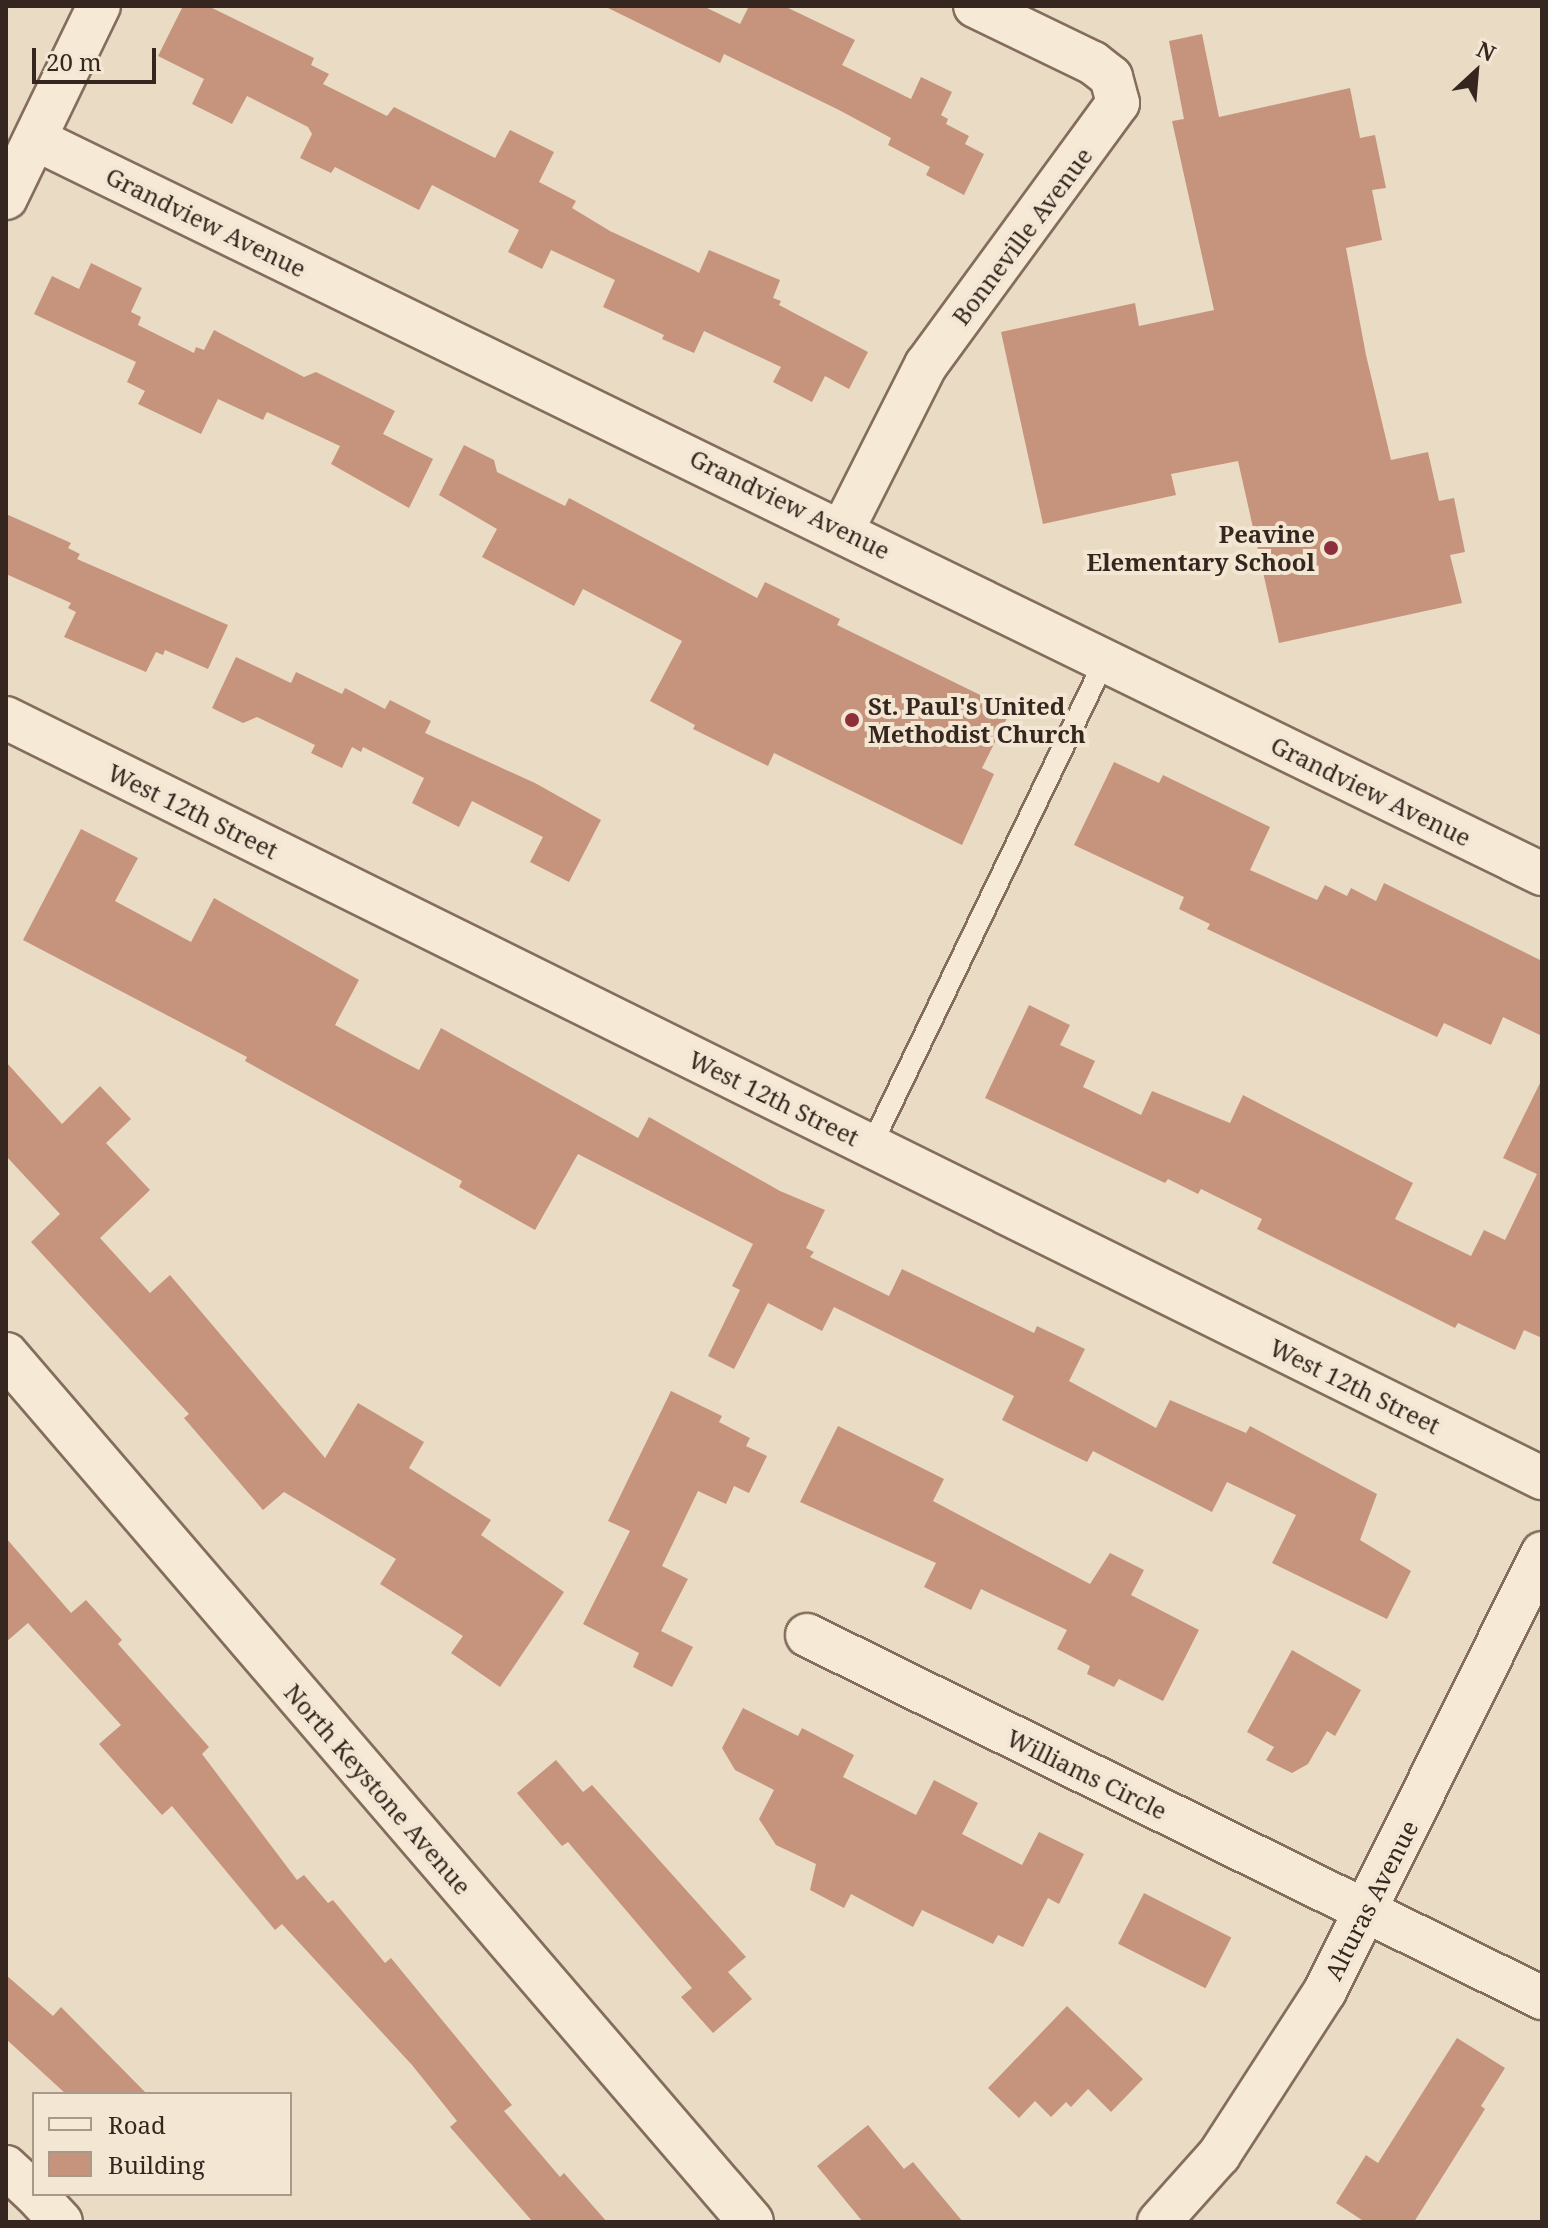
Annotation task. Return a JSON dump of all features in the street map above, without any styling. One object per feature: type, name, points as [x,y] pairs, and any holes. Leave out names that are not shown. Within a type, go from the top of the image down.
[{"type":"street","points":[[6,198],[99,6]]},
{"type":"street","name":"Bonneville Avenue","points":[[843,529],[926,365],[1118,103],[1111,77],[1093,63],[975,6]]},
{"type":"street","name":"Grandview Avenue","points":[[35,139],[843,529],[1542,874]]},
{"type":"street","name":"West 12th Street","points":[[6,718],[1542,1478]]},
{"type":"street","name":"North Keystone Avenue","points":[[6,1355],[751,2222]]},
{"type":"street","name":"Alturas Avenue","points":[[1159,2222],[1219,2155],[1268,2087],[1367,1912],[1542,1553]]},
{"type":"street","name":"Williams Circle","points":[[807,1635],[1542,1998]]},
{"type":"street","points":[[6,2167],[32,2192]]},
{"type":"street","points":[[36,2196],[61,2222]]},
{"type":"lane","points":[[871,1146],[1105,660]]},
{"type":"building","points":[[183,6],[208,6],[314,58],[311,65],[329,74],[323,84],[387,116],[394,107],[495,158],[510,130],[554,152],[539,182],[576,201],[572,208],[610,231],[699,273],[709,250],[780,280],[773,298],[781,301],[779,305],[868,352],[849,389],[825,376],[812,402],[773,382],[781,367],[704,331],[694,353],[662,339],[664,335],[603,307],[615,280],[551,250],[542,269],[508,252],[519,230],[432,185],[419,210],[335,167],[331,173],[300,158],[312,134],[308,127],[247,96],[232,124],[192,104],[204,79],[158,56]]},
{"type":"building","points":[[604,6],[703,6],[740,24],[749,6],[784,6],[855,40],[842,65],[911,99],[921,77],[952,92],[941,115],[948,119],[946,124],[969,136],[965,144],[984,154],[964,195],[926,175],[930,167],[888,145],[891,138],[839,110],[724,54],[720,63]]},
{"type":"building","points":[[1202,34],[1219,117],[1350,88],[1360,138],[1375,135],[1386,188],[1372,190],[1382,240],[1346,248],[1366,355],[1391,460],[1428,452],[1439,501],[1454,498],[1465,552],[1450,555],[1462,603],[1279,643],[1238,461],[1171,474],[1176,495],[1043,524],[1001,332],[1135,303],[1139,326],[1214,310],[1172,121],[1184,119],[1169,41]]},
{"type":"building","points":[[91,263],[142,288],[131,312],[141,317],[138,325],[194,353],[196,347],[204,350],[214,330],[304,377],[316,372],[395,411],[383,434],[433,459],[409,508],[331,464],[340,446],[267,412],[263,420],[218,399],[201,434],[138,404],[145,391],[127,382],[136,362],[34,314],[52,276],[79,289]]},
{"type":"building","name":"St. Paul's United Methodist Church","points":[[464,445],[494,460],[497,472],[565,506],[569,498],[757,598],[765,582],[840,619],[837,625],[1011,710],[982,768],[994,774],[962,845],[774,753],[768,766],[693,729],[695,725],[650,701],[682,641],[583,589],[574,606],[482,557],[497,529],[439,495]]},
{"type":"building","points":[[6,514],[71,543],[68,548],[80,554],[77,559],[228,625],[208,669],[165,650],[163,655],[156,652],[146,672],[64,637],[76,612],[68,608],[71,603],[6,574]]},
{"type":"building","points":[[236,657],[291,683],[296,672],[342,694],[345,688],[385,709],[390,700],[431,721],[425,733],[535,783],[601,820],[569,882],[530,862],[543,837],[472,801],[459,827],[412,803],[424,778],[363,747],[361,752],[352,747],[342,768],[311,753],[315,745],[257,717],[243,723],[212,708]]},
{"type":"building","points":[[1114,762],[1159,783],[1163,775],[1270,827],[1250,870],[1317,900],[1325,885],[1347,896],[1351,888],[1376,901],[1384,883],[1542,961],[1542,1036],[1503,1017],[1491,1045],[1444,1023],[1437,1037],[1207,929],[1210,924],[1179,909],[1184,897],[1074,845]]},
{"type":"building","points":[[81,829],[138,858],[115,901],[191,942],[214,898],[359,980],[335,1025],[419,1070],[441,1028],[638,1138],[649,1117],[780,1191],[825,1210],[806,1248],[814,1252],[810,1257],[889,1296],[902,1269],[1034,1333],[1037,1326],[1085,1349],[1069,1381],[1156,1428],[1170,1400],[1246,1433],[1250,1426],[1377,1494],[1360,1540],[1411,1571],[1387,1619],[1272,1563],[1296,1515],[1227,1482],[1212,1512],[1093,1451],[1087,1462],[1002,1420],[1014,1396],[834,1307],[822,1331],[768,1303],[734,1369],[708,1356],[740,1290],[732,1286],[753,1244],[578,1154],[535,1230],[459,1187],[462,1181],[245,1061],[247,1057],[23,940]]},
{"type":"building","points":[[1029,1005],[1070,1025],[1060,1045],[1095,1061],[1083,1087],[1141,1115],[1152,1091],[1230,1123],[1243,1095],[1413,1183],[1395,1219],[1471,1256],[1484,1230],[1505,1240],[1537,1174],[1503,1158],[1542,1079],[1542,1338],[1524,1330],[1515,1350],[1458,1323],[1455,1328],[1257,1229],[1262,1219],[1201,1189],[1198,1194],[1168,1179],[1165,1183],[985,1098]]},
{"type":"building","points":[[6,1062],[62,1124],[100,1086],[131,1119],[106,1143],[150,1190],[100,1238],[150,1293],[170,1275],[325,1458],[358,1403],[424,1442],[409,1468],[491,1520],[481,1535],[564,1592],[500,1687],[451,1653],[463,1636],[380,1584],[396,1559],[284,1492],[263,1510],[184,1418],[189,1414],[31,1242],[60,1214],[6,1156]]},
{"type":"building","points":[[671,1391],[722,1416],[719,1422],[750,1438],[746,1446],[767,1456],[749,1493],[734,1486],[726,1504],[698,1491],[662,1566],[688,1579],[661,1631],[693,1647],[672,1687],[633,1667],[639,1653],[583,1624],[630,1531],[608,1521]]},
{"type":"building","points":[[838,1426],[944,1479],[933,1501],[1090,1584],[1110,1553],[1144,1570],[1131,1595],[1199,1630],[1163,1701],[1119,1679],[1114,1687],[1087,1674],[1090,1666],[1057,1649],[1067,1630],[981,1589],[971,1610],[924,1587],[936,1563],[800,1502]]},
{"type":"building","points":[[6,1538],[71,1613],[86,1600],[122,1640],[118,1644],[209,1747],[202,1754],[297,1880],[304,1875],[328,1903],[333,1900],[385,1963],[391,1958],[512,2105],[504,2111],[560,2177],[564,2173],[607,2222],[533,2222],[450,2127],[457,2121],[412,2065],[282,1924],[275,1930],[172,1806],[162,1815],[99,1744],[121,1725],[28,1623],[6,1642]]},
{"type":"building","points":[[1292,1650],[1361,1690],[1335,1736],[1327,1731],[1308,1764],[1292,1773],[1266,1760],[1274,1747],[1247,1732]]},
{"type":"building","points":[[743,1708],[798,1736],[802,1728],[854,1755],[843,1777],[916,1815],[934,1780],[978,1803],[962,1834],[1022,1865],[1039,1832],[1084,1854],[1059,1904],[1048,1898],[1023,1947],[998,1935],[993,1944],[922,1910],[913,1927],[851,1894],[844,1908],[810,1890],[816,1864],[776,1845],[759,1819],[774,1790],[735,1770],[722,1748]]},
{"type":"building","points":[[556,1760],[583,1792],[592,1785],[746,1957],[728,1972],[752,1999],[713,2033],[681,1997],[692,1988],[568,1842],[562,1846],[517,1793]]},
{"type":"building","points":[[1144,1893],[1231,1937],[1205,1988],[1118,1944]]},
{"type":"building","points":[[6,1975],[53,2016],[61,2007],[145,2092],[64,2092],[6,2039]]},
{"type":"building","points":[[1067,2006],[1143,2079],[1111,2112],[1088,2089],[1071,2107],[1066,2102],[1051,2117],[1035,2101],[1019,2118],[988,2088]]},
{"type":"building","points":[[1457,2038],[1505,2068],[1481,2106],[1485,2109],[1414,2222],[1365,2222],[1336,2203],[1366,2155],[1378,2163]]},
{"type":"building","points":[[868,2125],[904,2169],[913,2162],[963,2222],[863,2222],[817,2166]]},
{"type":"place","name":"Peavine Elementary School","points":[[1331,548]]},
{"type":"place","name":"St. Paul's United Methodist Church","points":[[852,720]]}]
